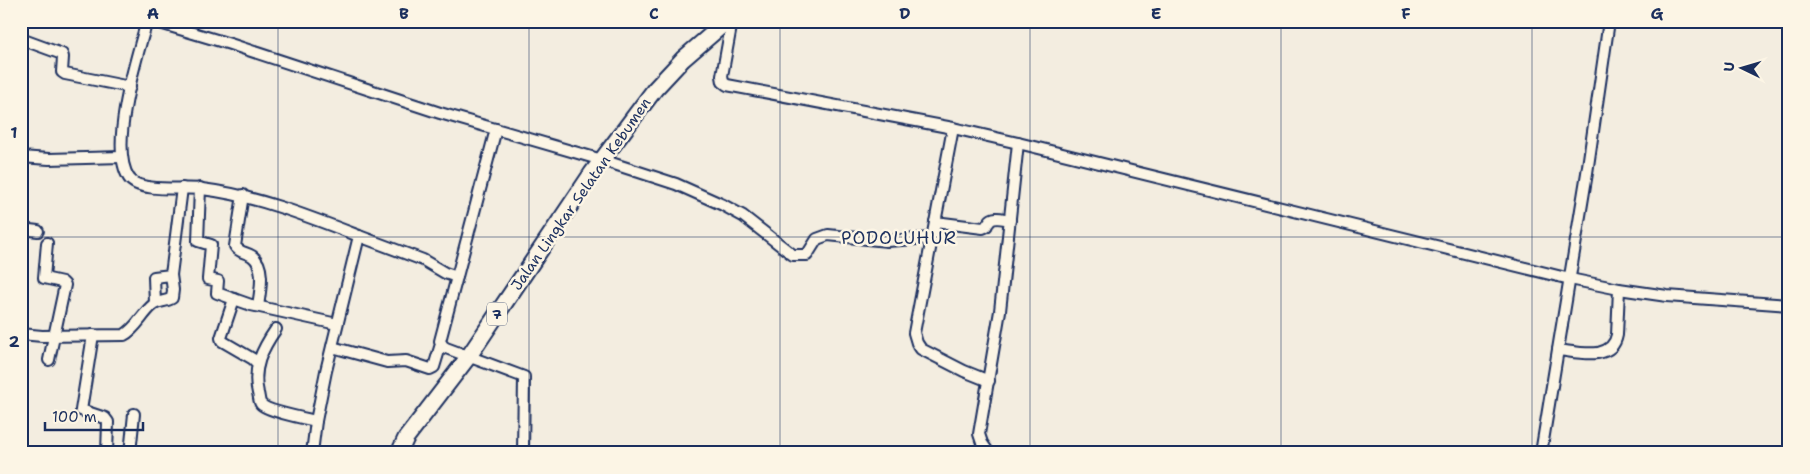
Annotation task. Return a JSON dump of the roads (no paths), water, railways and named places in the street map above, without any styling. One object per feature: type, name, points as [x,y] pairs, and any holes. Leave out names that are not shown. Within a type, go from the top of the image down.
[{"type":"highway","name":"Jalan Lingkar Selatan Kebumen","points":[[398,453],[406,438],[469,356],[598,165],[655,89],[683,59],[727,21]]},
{"type":"street","points":[[732,21],[722,76],[723,82],[727,85],[953,128],[1570,279],[1667,296],[1789,305]]},
{"type":"street","points":[[1541,453],[1570,279],[1609,21]]},
{"type":"street","points":[[457,277],[422,260],[243,195],[200,188],[142,186],[129,179],[122,157],[122,124],[130,87],[149,23],[230,44],[598,165],[676,184],[743,216],[793,255],[807,255],[817,239],[828,235],[887,241],[931,238]]},
{"type":"street","points":[[21,39],[62,54],[62,72],[65,74],[130,87]]},
{"type":"street","points":[[953,128],[914,333],[921,349],[964,371],[989,381]]},
{"type":"street","points":[[332,347],[387,362],[406,361],[430,369],[434,367],[495,132]]},
{"type":"street","points":[[989,453],[982,443],[980,434],[1000,311],[1018,143]]},
{"type":"street","points":[[21,157],[58,159],[122,157]]},
{"type":"street","points":[[21,334],[117,336],[126,334],[155,303],[172,298],[171,275],[182,188]]},
{"type":"street","points":[[200,188],[198,241],[211,245],[208,279],[218,281],[217,293],[258,306],[337,324]]},
{"type":"street","points":[[243,195],[235,246],[238,250],[252,256],[258,263],[261,287],[258,306]]},
{"type":"street","points":[[934,222],[983,228],[994,217],[1010,220]]},
{"type":"street","points":[[21,229],[38,231]]},
{"type":"street","points":[[312,453],[316,421],[332,347],[359,236]]},
{"type":"street","points":[[48,242],[44,278],[62,282],[65,285],[49,360]]},
{"type":"street","points":[[155,303],[154,277],[171,275]]},
{"type":"street","points":[[1558,350],[1590,354],[1608,350],[1613,346],[1617,335],[1619,289]]},
{"type":"street","points":[[234,299],[221,338],[222,341],[253,359],[258,364]]},
{"type":"street","points":[[276,329],[261,353],[258,364],[255,380],[260,402],[263,406],[316,421]]},
{"type":"street","points":[[93,335],[82,410],[105,418],[108,422],[107,453]]},
{"type":"street","points":[[441,344],[444,348],[524,377],[526,381],[523,453]]},
{"type":"street","points":[[130,453],[134,414]]},
{"type":"street","points":[[21,452],[29,453]]},
{"type":"district","name":"PODOLUHUR","points":[[899,238]]}]
